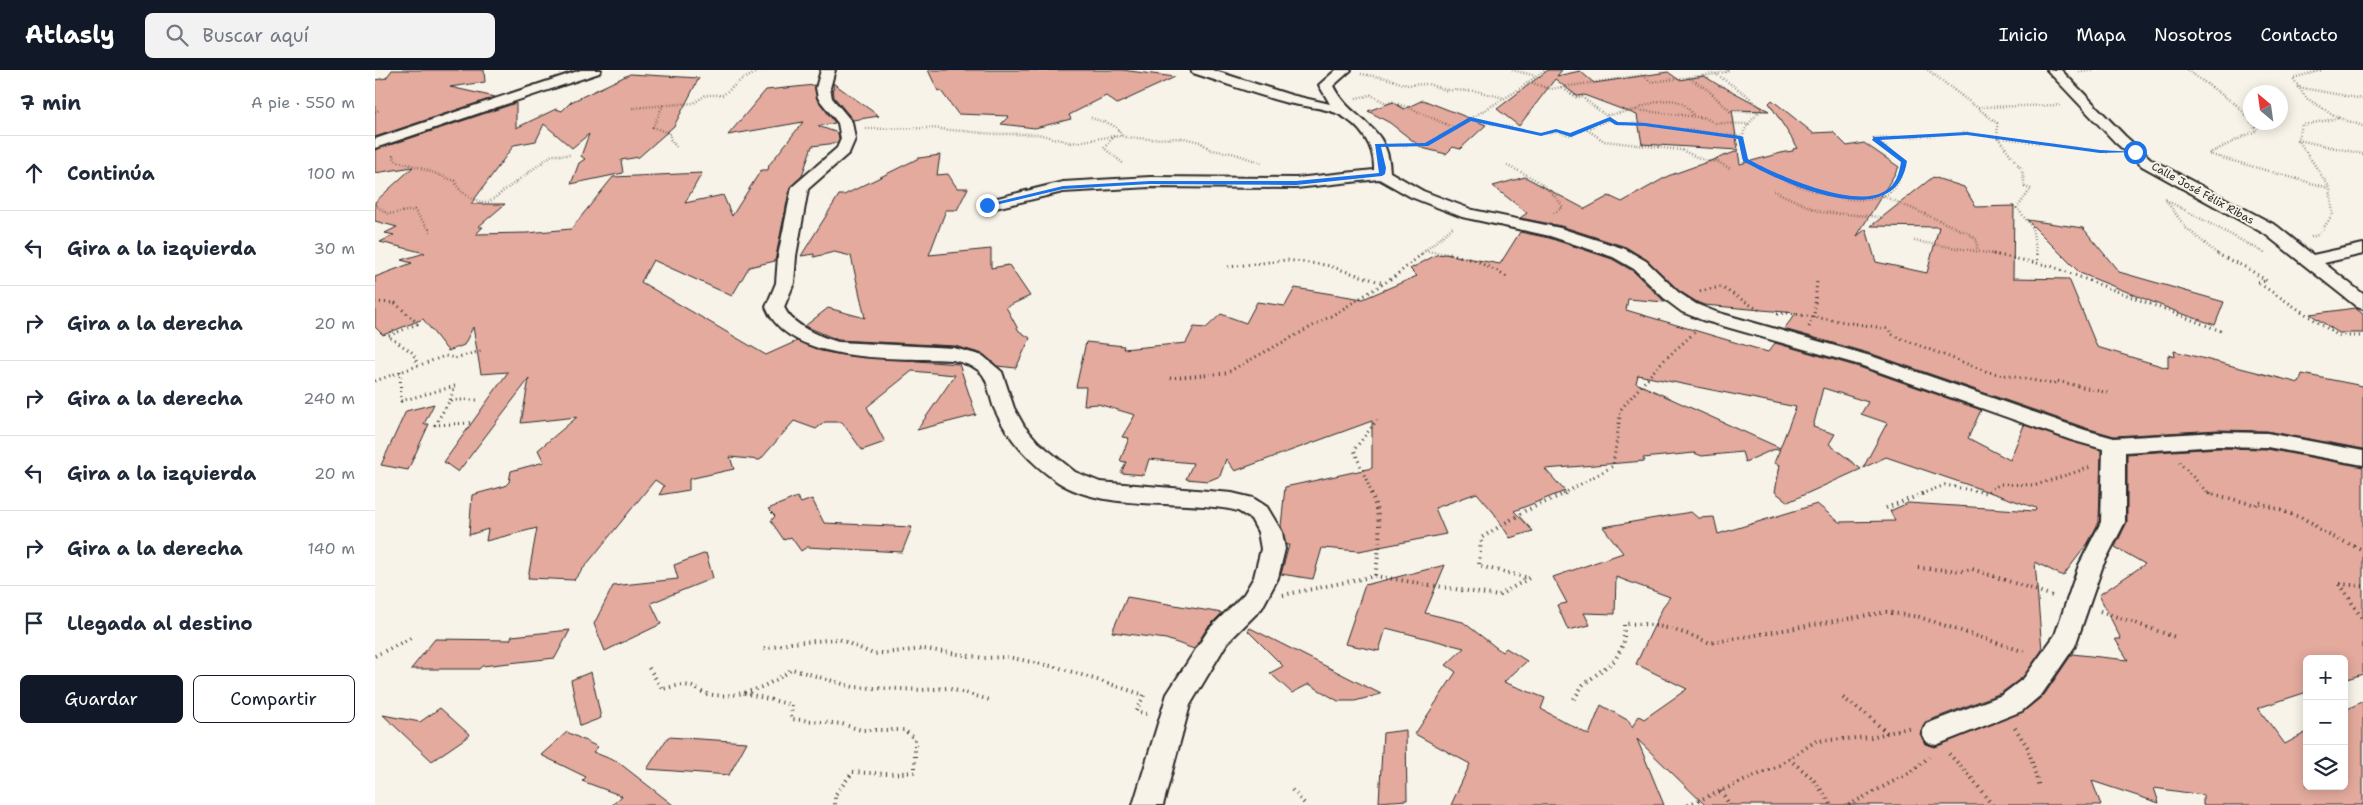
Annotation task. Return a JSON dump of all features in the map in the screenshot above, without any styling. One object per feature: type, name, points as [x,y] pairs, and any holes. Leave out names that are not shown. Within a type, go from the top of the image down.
[{"type":"street","points":[[381,148],[595,70]]},
{"type":"street","points":[[828,70],[823,90],[829,105],[841,114],[848,128],[847,144],[844,150],[799,188],[787,256],[785,283],[775,307],[779,317],[789,326],[815,341],[836,348],[954,354],[976,360],[992,372],[1004,408],[1016,430],[1030,447],[1067,477],[1097,490],[1185,496],[1245,504],[1259,513],[1269,532],[1273,549],[1266,578],[1253,601],[1218,636],[1177,702],[1148,805]]},
{"type":"street","points":[[1198,70],[1288,99],[1341,106]]},
{"type":"street","points":[[1344,70],[1326,85],[1341,106],[1369,131],[1377,145],[1383,168],[1382,174]]},
{"type":"street","name":"Calle José Félix Ribas","points":[[2054,70],[2085,104],[2147,163],[2271,230],[2363,303]]},
{"type":"street","points":[[987,205],[1063,188],[1098,185],[1150,182],[1296,183],[1382,174],[1417,194],[1468,214],[1535,228],[1619,253],[1640,265],[1672,296],[1689,308],[1709,316],[1799,343],[1867,360],[2115,452],[2159,442],[2218,439],[2267,440],[2363,458]]},
{"type":"street","points":[[2310,261],[2363,249]]},
{"type":"street","points":[[1938,738],[2012,702],[2033,686],[2066,639],[2091,565],[2113,522],[2115,452]]},
{"type":"path","points":[[632,108],[694,103],[706,95],[723,95],[740,81],[761,70]]},
{"type":"path","points":[[1344,70],[1386,78],[1407,85],[1428,84],[1446,90],[1477,91],[1505,98]]},
{"type":"path","points":[[1512,70],[1537,76]]},
{"type":"path","points":[[1377,145],[1426,145],[1505,98],[1545,70]]},
{"type":"path","points":[[1529,82],[1550,89],[1643,75],[1651,82],[1729,71],[1727,70]]},
{"type":"path","points":[[1928,70],[1997,123],[1998,138],[2022,170],[2025,187],[2031,189],[2017,208],[2030,221],[2035,233],[2038,264]]},
{"type":"path","points":[[2187,70],[2238,106],[2243,112]]},
{"type":"path","points":[[2323,70],[2293,78],[2296,87],[2309,102],[2339,118],[2363,126]]},
{"type":"path","points":[[1716,74],[1744,93],[1762,109],[1741,137],[1745,160],[1774,175],[1839,196],[1865,198],[1886,194],[1897,183],[1904,161],[1874,139],[1967,133],[2100,152],[2135,152]]},
{"type":"path","points":[[1688,77],[1708,90],[1730,111],[1759,112]]},
{"type":"path","points":[[1561,87],[1576,97],[1582,97],[1616,123],[1645,124],[1741,137]]},
{"type":"path","points":[[2296,87],[2363,98]]},
{"type":"path","points":[[1341,106],[1371,94],[1386,102],[1391,101],[1417,111],[1442,126],[1454,128]]},
{"type":"path","points":[[1636,110],[1650,103],[1675,100],[1682,102],[1694,117]]},
{"type":"path","points":[[1978,107],[2085,104]]},
{"type":"path","points":[[663,105],[653,127],[661,132],[670,134],[670,139],[677,148]]},
{"type":"path","points":[[375,112],[380,110]]},
{"type":"path","points":[[1607,115],[1636,110],[1706,118],[1714,123],[1749,124]]},
{"type":"path","points":[[1091,118],[1106,121],[1116,126],[1120,129],[1122,137]]},
{"type":"path","points":[[2289,244],[2318,235],[2333,215],[2330,188],[2298,140],[2302,125],[2339,118]]},
{"type":"path","points":[[1470,119],[1541,134],[1556,131],[1571,135],[1610,119]]},
{"type":"path","points":[[848,128],[929,128],[995,134],[1038,134],[1071,143],[1115,136],[1148,139],[1177,137],[1194,140],[1207,145],[1211,150],[1275,166],[1283,172],[1280,175],[1296,183]]},
{"type":"path","points":[[1586,129],[1603,141],[1667,146],[1708,162],[1716,161],[1731,168]]},
{"type":"path","points":[[2257,130],[2207,154],[2330,188]]},
{"type":"path","points":[[1115,136],[1104,148],[1115,158]]},
{"type":"path","points":[[2298,140],[2363,154]]},
{"type":"path","points":[[381,148],[393,155],[395,161],[425,168],[432,173],[455,181],[457,188],[479,203],[489,202],[540,162],[552,156],[571,155]]},
{"type":"path","points":[[1507,166],[1531,176],[1555,193],[1563,207],[1535,228]]},
{"type":"path","points":[[2160,170],[2165,199],[2186,228],[2219,255],[2247,268],[2267,281],[2257,282],[2339,336],[2363,336]]},
{"type":"path","points":[[1774,190],[1801,205],[1820,212],[1881,217]]},
{"type":"path","points":[[1881,195],[1968,233],[1977,240],[1977,250]]},
{"type":"path","points":[[2165,199],[2265,254]]},
{"type":"path","points":[[375,205],[388,214],[414,210],[432,234]]},
{"type":"path","points":[[1170,378],[1226,373],[1333,315],[1384,283],[1468,214]]},
{"type":"path","points":[[1914,241],[1977,250],[2051,266],[2221,331]]},
{"type":"path","points":[[1424,251],[1460,254],[1495,269],[1507,278]]},
{"type":"path","points":[[1228,267],[1286,260],[1326,265],[1384,283]]},
{"type":"path","points":[[1799,343],[1813,318],[1817,281]]},
{"type":"path","points":[[1672,296],[1721,287],[1766,314]]},
{"type":"path","points":[[375,302],[395,303],[400,309],[415,319],[417,324],[388,336],[413,353],[418,365]]},
{"type":"path","points":[[1774,315],[1789,313],[1813,318],[1856,322],[1889,329],[1891,334],[1897,337],[1988,372],[2053,384],[2057,381],[2069,383],[2108,393]]},
{"type":"path","points":[[1253,601],[1375,576],[1498,596],[1529,578],[1479,566],[1481,538],[1525,511],[1564,494],[1613,466],[1621,409],[1659,365],[1685,342],[1709,316]]},
{"type":"path","points":[[375,381],[445,356],[455,358],[481,351]]},
{"type":"path","points":[[400,371],[401,400],[455,386],[450,400],[435,425],[470,423]]},
{"type":"path","points":[[450,400],[480,400]]},
{"type":"path","points":[[1375,576],[1381,538],[1378,510],[1354,450],[1377,420]]},
{"type":"path","points":[[2159,442],[2208,492],[2256,505],[2258,502],[2302,518],[2314,524],[2320,531],[2363,550]]},
{"type":"path","points":[[1886,508],[1945,485],[1986,493],[2000,484],[2036,485],[2115,452]]},
{"type":"path","points":[[1918,568],[1963,571],[1972,569],[2175,637]]},
{"type":"path","points":[[2363,586],[2340,584],[2363,620]]},
{"type":"path","points":[[1574,699],[1583,685],[1615,660],[1624,643],[1624,624],[1632,623],[1683,631],[1710,643],[1886,612],[1919,617],[2013,647],[2049,662]]},
{"type":"path","points":[[375,656],[413,637]]},
{"type":"path","points":[[764,649],[791,643],[839,639],[873,654],[925,649],[984,658],[1008,657],[1060,668],[1081,676],[1114,683],[1144,695],[1136,712],[1173,718]]},
{"type":"path","points":[[649,668],[662,688],[689,686],[705,694],[743,693],[776,681],[792,669],[808,672],[853,687],[914,690],[947,688],[990,700]]},
{"type":"path","points":[[743,693],[792,705],[791,719],[842,724],[861,730],[904,730],[915,738],[915,772],[888,774],[853,772],[835,795],[835,805]]},
{"type":"path","points":[[1843,698],[1866,714],[1887,733]]},
{"type":"path","points":[[1999,708],[2025,741],[2031,757],[2034,776],[2039,787]]},
{"type":"path","points":[[1688,805],[1789,759],[1816,741],[1871,737],[1910,727],[1938,738],[1992,805]]},
{"type":"path","points":[[1849,805],[1889,783],[1911,774],[1923,764],[1938,738]]},
{"type":"path","points":[[1789,759],[1802,766],[1819,785],[1832,805]]},
{"type":"path","points":[[1292,790],[1306,805]]},
{"type":"path","points":[[1721,791],[1730,805]]},
{"type":"building","points":[[392,70],[484,70],[485,82],[450,87],[495,97],[375,137],[375,80],[386,78]]},
{"type":"building","points":[[928,70],[1122,70],[1175,77],[1117,104],[1106,96],[1069,115],[1071,119],[1035,128],[1001,124],[1009,116],[958,114],[941,91],[938,91]]},
{"type":"building","points":[[1548,70],[1562,70],[1557,76],[1580,71],[1594,83],[1668,72],[1679,80],[1704,76],[1769,111],[1732,110],[1738,150],[1642,144],[1637,115],[1584,95],[1577,96],[1555,79],[1519,126],[1497,109]]},
{"type":"building","points":[[630,74],[699,78],[674,126],[639,157],[621,160],[623,173],[571,184],[579,163],[585,159],[581,156],[589,134],[572,148],[544,124],[536,141],[514,145],[471,204],[505,204],[478,227],[483,227],[476,234],[527,233],[571,229],[613,177],[702,173],[685,203],[723,195],[732,216],[761,170],[768,170],[769,165],[803,122],[728,135],[766,90],[815,85],[817,99],[835,123],[818,126],[838,133],[839,139],[837,143],[812,146],[802,176],[790,187],[775,261],[749,267],[732,296],[653,260],[641,282],[766,355],[797,341],[821,351],[848,356],[959,364],[976,415],[917,430],[955,375],[912,371],[867,407],[885,442],[862,450],[842,422],[825,422],[816,429],[794,421],[760,460],[730,457],[734,469],[689,479],[689,490],[659,495],[664,486],[655,480],[574,580],[528,578],[537,528],[486,541],[488,529],[469,535],[472,495],[505,486],[509,482],[511,471],[544,462],[538,450],[577,417],[521,423],[529,379],[458,472],[444,462],[508,372],[481,374],[473,327],[464,345],[448,351],[423,319],[383,335],[375,327],[375,277],[412,263],[401,260],[425,253],[380,242],[394,235],[385,233],[397,227],[375,221],[375,202],[413,167],[375,173],[375,150],[516,103],[516,128],[556,109],[562,111],[571,102]]},
{"type":"building","points":[[833,83],[879,116],[853,120],[834,97]]},
{"type":"building","points":[[1423,100],[1486,125],[1460,149],[1453,147],[1446,154],[1422,148],[1390,123],[1368,111],[1393,102],[1404,109]]},
{"type":"building","points":[[1772,100],[1813,133],[1833,132],[1847,146],[1864,143],[1899,167],[1857,236],[1866,229],[1876,262],[1927,273],[1939,227],[1871,226],[1933,177],[1964,187],[1976,207],[2014,206],[2013,278],[2069,279],[2097,347],[2168,368],[2168,355],[2175,357],[2174,351],[2299,383],[2302,374],[2363,386],[2363,449],[2267,431],[2218,430],[2114,436],[2086,428],[1875,355],[1784,329],[1796,313],[1704,305],[1679,291],[1647,260],[1626,247],[1561,226],[1520,218],[1527,213],[1493,186],[1525,177],[1585,209],[1609,196],[1622,202],[1668,176],[1738,151],[1740,164],[1793,151],[1793,149],[1798,148],[1769,103]]},
{"type":"building","points":[[940,155],[937,175],[948,174],[957,188],[968,188],[957,210],[946,210],[929,255],[991,249],[991,268],[1009,265],[1030,296],[1006,307],[1019,331],[1030,338],[1016,368],[997,366],[983,354],[955,346],[838,340],[805,326],[828,308],[865,318],[851,256],[834,252],[814,257],[814,254],[801,256],[839,195],[844,195],[919,158]]},
{"type":"building","points":[[2027,220],[2083,228],[2119,272],[2224,302],[2215,325],[2080,273]]},
{"type":"building","points":[[1520,232],[1549,238],[1612,259],[1633,271],[1665,302],[1628,299],[1626,310],[1768,352],[1775,343],[1859,367],[1981,410],[1968,438],[2010,460],[2024,425],[2101,450],[2099,522],[2088,543],[2063,576],[2035,562],[2042,650],[2023,677],[2001,693],[1925,722],[1920,734],[1925,744],[1935,747],[2023,712],[2044,695],[2072,654],[2128,660],[2115,639],[2121,639],[2099,595],[2145,564],[2115,547],[2127,522],[2127,454],[2218,448],[2267,449],[2363,467],[2363,674],[2348,679],[2348,655],[2303,655],[2303,693],[2258,708],[2285,744],[2303,734],[2303,790],[2348,790],[2348,709],[2363,701],[2363,805],[2203,805],[2203,795],[2154,788],[2159,803],[2092,781],[2101,805],[1705,805],[1637,739],[1664,805],[1451,805],[1470,764],[1415,734],[1456,672],[1446,665],[1464,648],[1386,628],[1379,651],[1345,644],[1365,585],[1445,565],[1425,613],[1463,622],[1502,652],[1506,648],[1527,661],[1504,682],[1545,698],[1541,709],[1589,735],[1601,705],[1629,721],[1632,727],[1639,716],[1644,719],[1687,689],[1636,664],[1664,605],[1670,597],[1616,577],[1615,614],[1584,613],[1590,625],[1568,630],[1557,605],[1567,603],[1553,577],[1623,553],[1603,527],[1691,512],[1698,518],[1714,517],[1718,534],[1817,504],[1839,522],[1895,521],[1890,511],[1908,503],[2035,511],[2036,508],[1886,457],[1863,468],[1887,423],[1861,414],[1868,402],[1823,388],[1813,427],[1835,434],[1829,444],[1861,469],[1788,502],[1775,492],[1780,465],[1774,463],[1780,449],[1772,450],[1745,462],[1742,452],[1702,456],[1694,453],[1643,458],[1645,461],[1545,469],[1565,491],[1514,511],[1533,531],[1510,538],[1494,513],[1477,493],[1435,508],[1446,534],[1359,551],[1322,548],[1313,579],[1281,574],[1289,545],[1286,545],[1281,526],[1285,487],[1372,468],[1372,421],[1235,471],[1226,459],[1220,476],[1208,481],[1186,479],[1193,463],[1149,459],[1144,475],[1121,473],[1126,462],[1120,461],[1129,438],[1122,437],[1135,415],[1098,404],[1084,405],[1086,387],[1076,387],[1086,342],[1124,346],[1123,349],[1186,343],[1194,327],[1206,328],[1221,314],[1246,323],[1257,302],[1285,306],[1295,288],[1363,299],[1417,276],[1410,269],[1436,255],[1445,254],[1500,264]],"holes":[[[1638,375],[1796,407],[1780,448],[1636,383]]]},
{"type":"building","points":[[2355,308],[2363,314],[2363,333],[2339,333],[2310,314]]},
{"type":"building","points":[[434,404],[424,424],[429,424],[408,470],[381,465],[406,411]]},
{"type":"building","points":[[797,497],[801,503],[812,499],[824,523],[912,527],[902,552],[807,547],[801,551],[791,537],[784,540],[771,521],[775,516],[768,509]]},
{"type":"building","points":[[706,553],[713,578],[651,603],[661,624],[605,651],[594,624],[613,586],[678,579],[674,565]]},
{"type":"building","points":[[1127,597],[1222,613],[1207,628],[1194,649],[1166,639],[1112,632]]},
{"type":"building","points":[[1250,628],[1381,694],[1355,701],[1338,701],[1309,684],[1292,693],[1270,673],[1283,666],[1248,631]]},
{"type":"building","points":[[570,630],[555,658],[482,666],[479,669],[411,669],[435,639],[510,640],[512,636]]},
{"type":"building","points":[[591,672],[601,718],[580,726],[571,680]]},
{"type":"building","points":[[440,708],[470,735],[432,761],[383,715],[420,722]]},
{"type":"building","points":[[1406,730],[1407,800],[1379,802],[1383,733]]},
{"type":"building","points":[[567,732],[598,747],[593,752],[618,762],[673,805],[612,805],[622,796],[582,781],[586,777],[541,755]]},
{"type":"building","points":[[668,737],[747,742],[729,775],[647,769]]},
{"type":"route","points":[[987,205],[1023,195],[1063,188],[1098,185],[1150,182],[1296,183],[1382,174],[1383,168],[1377,145],[1426,145],[1470,119],[1541,134],[1556,131],[1571,135],[1610,119],[1616,123],[1645,124],[1741,137],[1745,160],[1767,172],[1792,182],[1825,193],[1852,198],[1875,197],[1886,194],[1897,183],[1902,172],[1904,161],[1874,139],[1967,133],[2100,152],[2135,152]]}]
